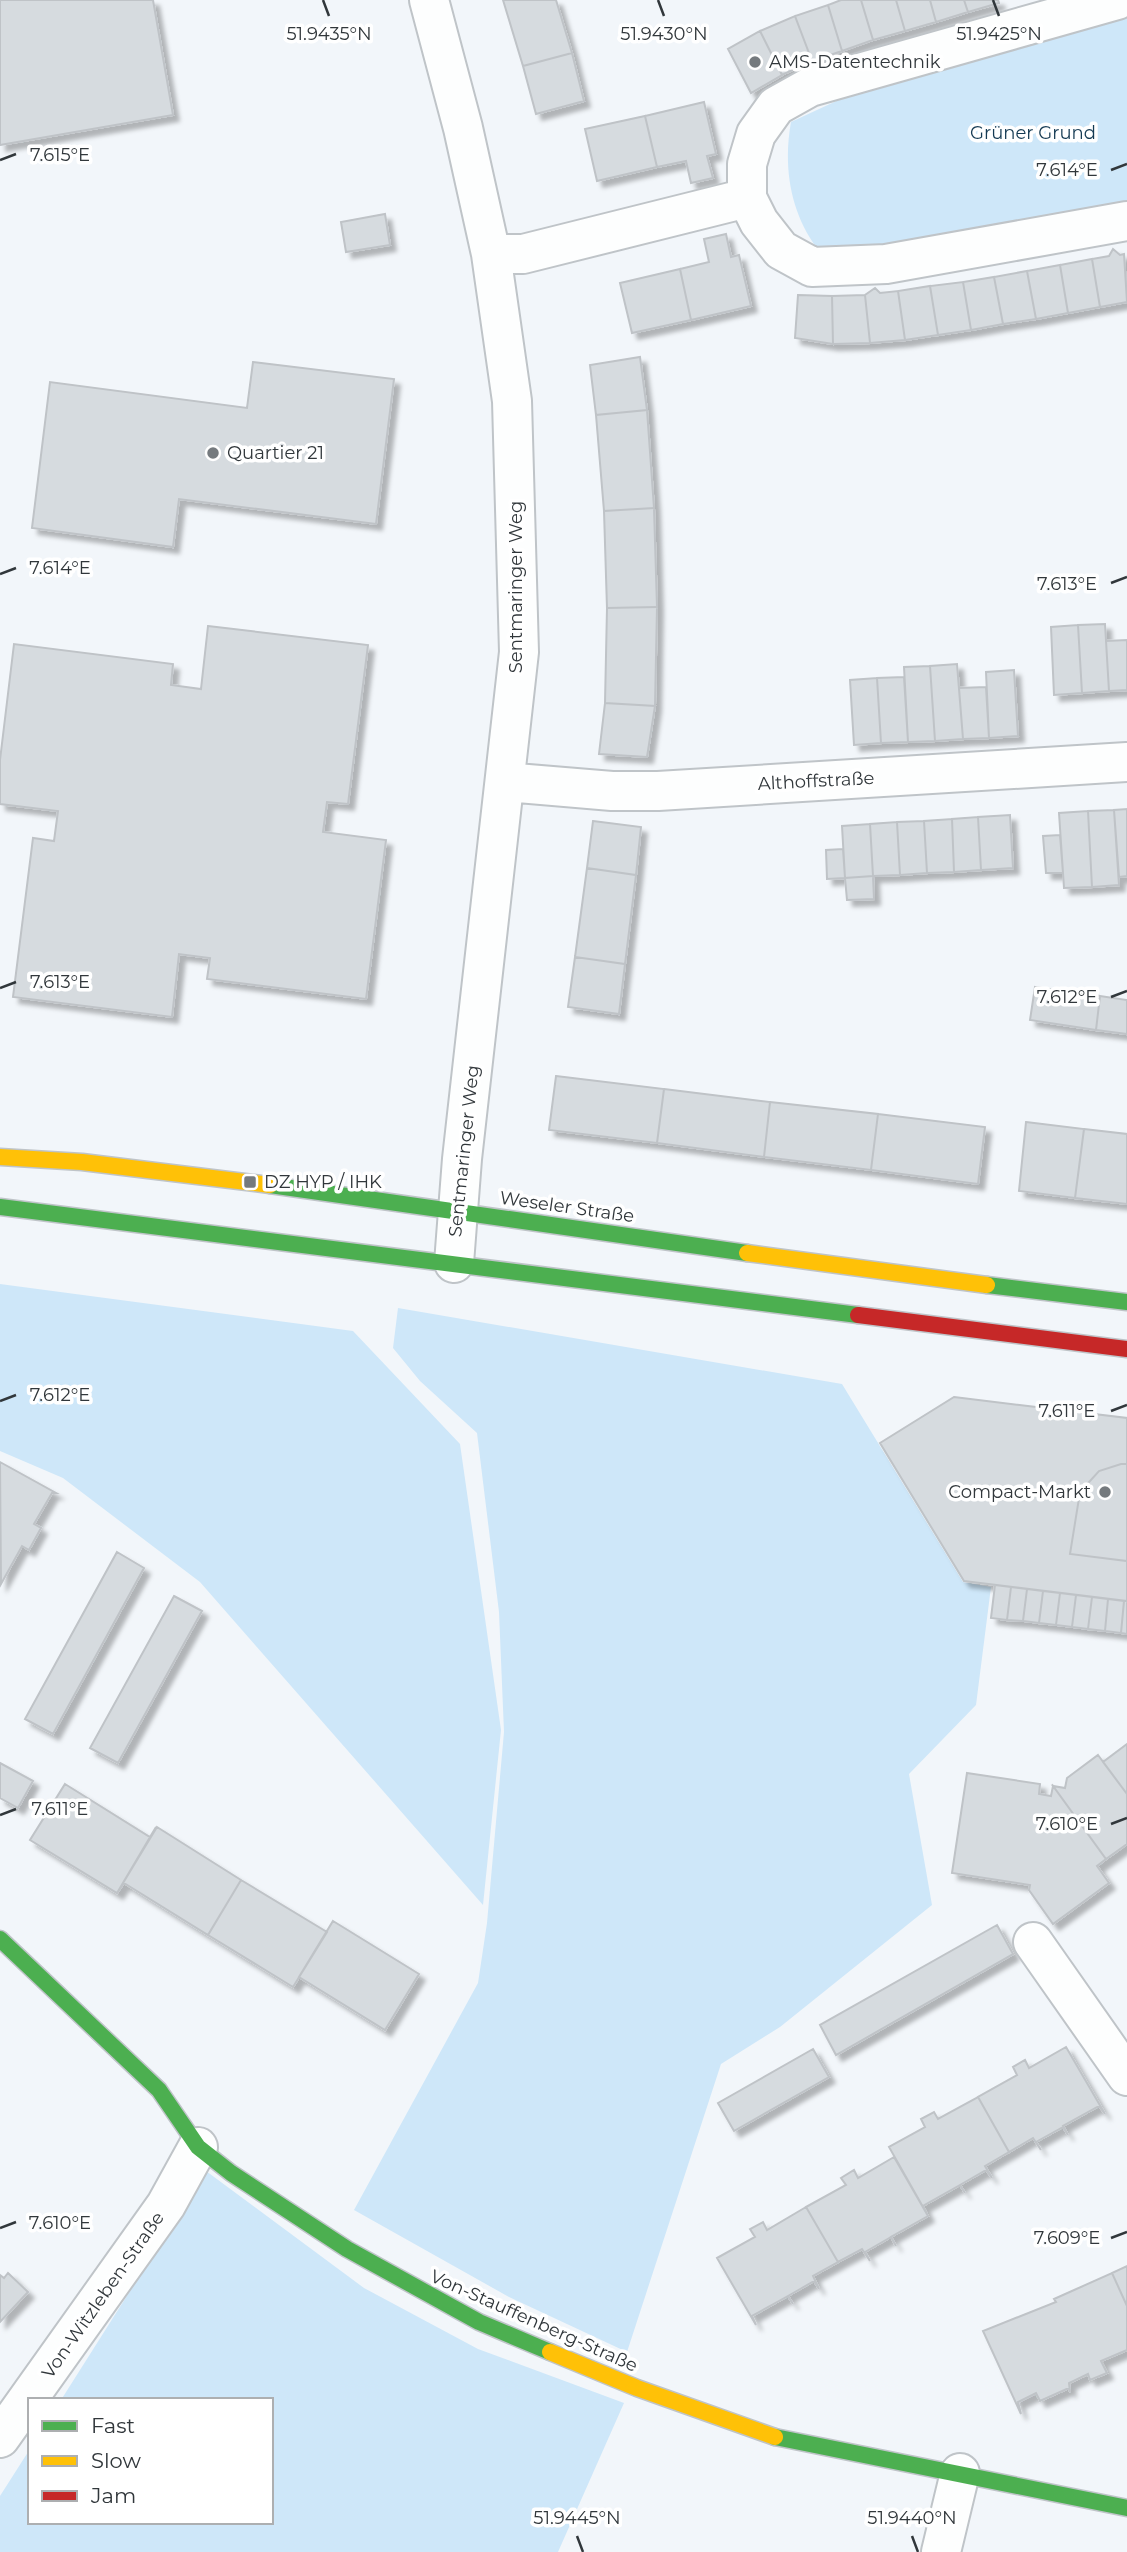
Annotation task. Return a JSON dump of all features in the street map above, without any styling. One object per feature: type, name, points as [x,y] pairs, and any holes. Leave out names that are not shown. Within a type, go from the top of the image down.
[{"type":"main road","name":"Weseler Straße","points":[[0,1157],[82,1162],[458,1211],[866,1270],[1127,1301]]},
{"type":"main road","points":[[0,1207],[1127,1349]]},
{"type":"main road","name":"Von-Stauffenberg-Straße","points":[[0,1939],[159,2090],[198,2147],[231,2173],[347,2249],[479,2322],[637,2388],[775,2437],[1127,2508]]},
{"type":"street","name":"Sentmaringer Weg","points":[[429,0],[463,128],[491,254],[515,432],[519,652],[454,1263]]},
{"type":"street","points":[[1117,0],[810,87],[776,106],[756,134],[747,164],[747,198],[759,222],[776,244],[812,267],[886,264],[1127,221]]},
{"type":"street","points":[[491,254],[523,254],[747,198]]},
{"type":"street","name":"Althoffstraße","points":[[505,782],[612,791],[1127,762]]},
{"type":"street","points":[[1034,1942],[1127,2076]]},
{"type":"street","name":"Von-Witzleben-Straße","points":[[28,2398],[166,2205],[198,2147]]},
{"type":"street","name":"Von-Witzleben-Straße","points":[[0,2438],[28,2399]]},
{"type":"street","points":[[940,2552],[960,2473]]},
{"type":"green space","name":"Grüner Grund","points":[[1127,16],[1127,205],[912,245],[817,248],[800,219],[791,188],[788,155],[791,122],[858,91]]},
{"type":"green space","points":[[0,1284],[353,1331],[460,1444],[501,1730],[483,1905],[200,1582],[63,1478],[0,1451]]},
{"type":"green space","points":[[398,1308],[842,1384],[963,1582],[991,1587],[976,1705],[909,1774],[932,1905],[780,2027],[721,2064],[627,2352],[509,2297],[354,2210],[478,1983],[487,1923],[504,1732],[499,1612],[477,1433],[420,1381],[393,1348]]},
{"type":"green space","points":[[206,2171],[364,2288],[478,2349],[624,2403],[558,2552],[0,2552],[0,2496],[28,2452],[28,2524],[273,2524],[273,2398],[62,2398]]},
{"type":"building","points":[[0,0],[153,0],[173,115],[0,145]]},
{"type":"building","points":[[503,0],[556,0],[572,53],[523,66]]},
{"type":"building","points":[[841,0],[861,0],[873,40],[842,51],[828,5]]},
{"type":"building","points":[[861,0],[896,0],[905,31],[873,40]]},
{"type":"building","points":[[896,0],[930,0],[936,22],[905,31]]},
{"type":"building","points":[[930,0],[964,0],[968,12],[936,22]]},
{"type":"building","points":[[964,0],[998,0],[999,3],[968,12]]},
{"type":"building","points":[[828,5],[842,51],[827,56],[824,65],[812,61],[795,16]]},
{"type":"building","points":[[795,16],[812,61],[782,75],[760,31]]},
{"type":"building","name":"AMS-Datentechnik","points":[[760,31],[782,75],[751,93],[728,49]]},
{"type":"building","points":[[572,53],[584,101],[536,114],[523,66]]},
{"type":"building","points":[[704,102],[716,154],[707,156],[713,178],[691,183],[686,161],[657,167],[645,116]]},
{"type":"building","points":[[645,116],[657,167],[597,181],[585,129]]},
{"type":"building","points":[[385,214],[390,245],[346,252],[341,222]]},
{"type":"building","points":[[726,234],[731,257],[739,255],[751,306],[691,320],[680,269],[709,262],[704,239]]},
{"type":"building","points":[[1113,249],[1120,255],[1124,254],[1127,302],[1100,307],[1092,259],[1109,256]]},
{"type":"building","points":[[1092,259],[1100,307],[1068,313],[1060,265]]},
{"type":"building","points":[[1060,265],[1068,313],[1036,319],[1027,271]]},
{"type":"building","points":[[680,269],[691,320],[632,333],[620,283]]},
{"type":"building","points":[[1027,271],[1036,319],[1003,324],[994,277]]},
{"type":"building","points":[[994,277],[1003,324],[971,330],[963,282]]},
{"type":"building","points":[[963,282],[971,330],[938,335],[930,286]]},
{"type":"building","points":[[930,286],[938,335],[905,340],[898,291]]},
{"type":"building","points":[[875,288],[880,293],[898,291],[905,340],[870,343],[865,295]]},
{"type":"building","points":[[798,295],[832,296],[833,344],[795,338]]},
{"type":"building","points":[[865,295],[870,343],[833,344],[832,296]]},
{"type":"building","points":[[640,357],[647,410],[596,415],[590,365]]},
{"type":"building","name":"Quartier 21","points":[[253,362],[394,379],[376,524],[179,499],[173,547],[32,528],[50,382],[247,408]]},
{"type":"building","points":[[647,410],[654,508],[604,511],[596,415]]},
{"type":"building","points":[[654,508],[657,607],[607,608],[604,511]]},
{"type":"building","points":[[657,607],[655,706],[605,703],[607,608]]},
{"type":"building","points":[[1105,624],[1109,691],[1082,693],[1078,625]]},
{"type":"building","points":[[1078,625],[1082,693],[1054,695],[1051,627]]},
{"type":"building","points":[[208,626],[368,645],[348,804],[327,802],[323,832],[386,840],[366,999],[207,979],[210,958],[179,954],[172,1017],[13,997],[33,838],[54,841],[58,811],[0,804],[0,760],[14,644],[173,664],[171,685],[201,689]]},
{"type":"building","points":[[1127,640],[1127,690],[1109,691],[1106,641]]},
{"type":"building","points":[[957,664],[963,739],[935,741],[930,666]]},
{"type":"building","points":[[930,666],[935,741],[908,742],[904,667]]},
{"type":"building","points":[[1014,670],[1018,736],[989,738],[986,672]]},
{"type":"building","points":[[904,677],[908,742],[881,743],[877,678]]},
{"type":"building","points":[[877,678],[881,743],[854,745],[850,680]]},
{"type":"building","points":[[986,687],[989,738],[963,739],[959,688]]},
{"type":"building","points":[[605,703],[655,706],[647,757],[599,754]]},
{"type":"building","points":[[1127,809],[1127,876],[1119,877],[1114,810]]},
{"type":"building","points":[[1114,810],[1119,885],[1092,887],[1088,811]]},
{"type":"building","points":[[1088,811],[1092,887],[1064,888],[1059,813]]},
{"type":"building","points":[[1010,815],[1013,868],[981,870],[978,817]]},
{"type":"building","points":[[978,817],[981,870],[954,872],[952,819]]},
{"type":"building","points":[[952,819],[954,872],[927,873],[924,821]]},
{"type":"building","points":[[593,821],[641,827],[636,875],[587,868]]},
{"type":"building","points":[[924,821],[927,873],[900,875],[897,822]]},
{"type":"building","points":[[897,822],[900,875],[873,876],[870,824]]},
{"type":"building","points":[[870,824],[873,876],[845,878],[842,826]]},
{"type":"building","points":[[1060,835],[1063,873],[1046,873],[1043,836]]},
{"type":"building","points":[[843,849],[845,878],[827,879],[826,850]]},
{"type":"building","points":[[587,868],[636,875],[625,964],[575,957]]},
{"type":"building","points":[[873,876],[874,899],[847,900],[845,878]]},
{"type":"building","points":[[575,957],[625,964],[619,1014],[568,1007]]},
{"type":"building","points":[[1035,987],[1100,996],[1096,1030],[1030,1020]]},
{"type":"building","points":[[1100,996],[1127,1000],[1127,1034],[1096,1030]]},
{"type":"building","points":[[556,1076],[664,1089],[657,1143],[549,1130]]},
{"type":"building","points":[[664,1089],[770,1102],[764,1157],[657,1143]]},
{"type":"building","points":[[770,1102],[878,1114],[871,1170],[764,1157]]},
{"type":"building","points":[[878,1114],[985,1127],[978,1184],[871,1170]]},
{"type":"building","points":[[1026,1122],[1084,1129],[1075,1198],[1019,1191]]},
{"type":"building","points":[[1084,1129],[1127,1134],[1127,1204],[1075,1198]]},
{"type":"building","points":[[954,1397],[1127,1418],[1127,1601],[964,1581],[880,1443]]},
{"type":"building","points":[[0,1462],[56,1493],[52,1493],[34,1524],[41,1528],[29,1550],[22,1546],[1,1584]]},
{"type":"building","points":[[1127,1464],[1127,1561],[1070,1554],[1080,1492],[1099,1471]]},
{"type":"building","points":[[117,1552],[144,1568],[53,1734],[25,1719]]},
{"type":"building","points":[[995,1585],[1011,1587],[1007,1620],[991,1618]]},
{"type":"building","points":[[1011,1587],[1027,1589],[1023,1621],[1007,1620]]},
{"type":"building","points":[[1027,1589],[1043,1591],[1039,1623],[1023,1621]]},
{"type":"building","points":[[1043,1591],[1060,1593],[1056,1625],[1039,1623]]},
{"type":"building","points":[[1060,1593],[1076,1595],[1072,1627],[1056,1625]]},
{"type":"building","points":[[1076,1595],[1092,1597],[1088,1629],[1072,1627]]},
{"type":"building","points":[[174,1596],[202,1611],[118,1763],[90,1748]]},
{"type":"building","points":[[1092,1597],[1108,1599],[1105,1631],[1088,1629]]},
{"type":"building","points":[[1108,1599],[1124,1601],[1121,1633],[1105,1631]]},
{"type":"building","points":[[1124,1601],[1127,1601],[1127,1634],[1121,1633]]},
{"type":"building","points":[[1127,1744],[1127,1794],[1103,1762]]},
{"type":"building","points":[[1098,1755],[1127,1794],[1127,1844],[1106,1859],[1053,1786],[1065,1788],[1067,1778]]},
{"type":"building","points":[[0,1763],[33,1781],[18,1808],[0,1798]]},
{"type":"building","points":[[967,1773],[1040,1784],[1039,1794],[1051,1796],[1053,1786],[1106,1859],[1097,1866],[1109,1883],[1053,1924],[1029,1890],[1030,1885],[952,1873]]},
{"type":"building","points":[[65,1784],[150,1837],[156,1827],[117,1893],[30,1840]]},
{"type":"building","points":[[157,1827],[241,1880],[208,1935],[124,1883],[117,1893]]},
{"type":"building","points":[[241,1880],[327,1932],[293,1987],[208,1935]]},
{"type":"building","points":[[333,1921],[419,1974],[385,2030],[299,1977]]},
{"type":"building","points":[[997,1925],[1013,1954],[836,2055],[820,2025]]},
{"type":"building","points":[[1066,2047],[1105,2114],[1099,2106],[1063,2126],[1068,2135],[1063,2127],[1036,2142],[1041,2150],[1033,2138],[1009,2152],[978,2097],[1017,2075],[1013,2067],[1025,2060],[1029,2068]]},
{"type":"building","points":[[813,2049],[829,2077],[734,2131],[718,2103]]},
{"type":"building","points":[[978,2097],[1009,2152],[985,2166],[992,2178],[986,2170],[923,2206],[927,2214],[889,2147],[925,2127],[921,2119],[934,2112],[938,2119]]},
{"type":"building","points":[[894,2157],[928,2216],[865,2252],[870,2261],[862,2249],[838,2262],[806,2207],[846,2185],[841,2178],[854,2170],[858,2178]]},
{"type":"building","points":[[806,2207],[838,2262],[813,2276],[819,2289],[814,2281],[752,2316],[756,2325],[717,2258],[755,2237],[750,2229],[763,2222],[767,2230]]},
{"type":"building","points":[[1127,2266],[1127,2306],[1112,2273]]},
{"type":"building","points":[[8,2273],[28,2292],[0,2322],[0,2275],[4,2278]]},
{"type":"building","points":[[1112,2273],[1127,2306],[1127,2350],[1101,2361],[1107,2373],[1090,2380],[1088,2374],[1069,2383],[1070,2392],[1069,2388],[1040,2401],[1036,2393],[1018,2402],[1021,2414],[983,2331],[1056,2302],[1054,2299]]},
{"type":"traffic: fast","points":[[270,1185],[747,1253]]},
{"type":"traffic: fast","points":[[0,1207],[858,1315]]},
{"type":"traffic: fast","points":[[987,1285],[1127,1302]]},
{"type":"traffic: fast","points":[[0,1939],[159,2090],[198,2147],[231,2173],[347,2249],[479,2322],[550,2352]]},
{"type":"traffic: fast","points":[[775,2437],[1127,2508]]},
{"type":"traffic: slow","points":[[0,1157],[82,1162],[270,1185]]},
{"type":"traffic: slow","points":[[747,1253],[987,1285]]},
{"type":"traffic: slow","points":[[550,2352],[637,2388],[775,2437]]},
{"type":"traffic: jam","points":[[858,1315],[1127,1349]]},
{"type":"place","name":"AMS-Datentechnik","points":[[755,62]]},
{"type":"place","name":"Quartier 21","points":[[213,453]]},
{"type":"place","name":"DZ HYP / IHK","points":[[250,1182]]},
{"type":"place","name":"Compact-Markt","points":[[1105,1492]]}]
